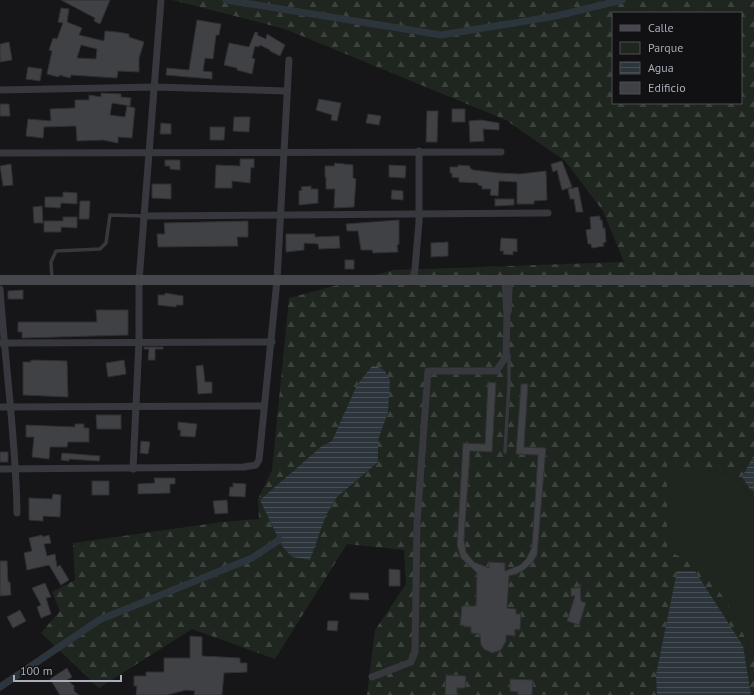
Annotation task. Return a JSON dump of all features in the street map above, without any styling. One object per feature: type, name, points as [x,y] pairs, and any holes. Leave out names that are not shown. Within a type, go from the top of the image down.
[{"type":"street","points":[[133,469],[139,342],[139,281],[161,0]]},
{"type":"street","points":[[0,469],[133,469],[244,467],[256,465],[259,460],[272,342],[277,280],[289,60]]},
{"type":"street","points":[[0,90],[155,87],[287,91]]},
{"type":"street","points":[[414,280],[419,214],[419,151]]},
{"type":"street","points":[[0,152],[501,152]]},
{"type":"street","points":[[144,216],[548,213]]},
{"type":"street","points":[[0,280],[754,280]]},
{"type":"street","points":[[372,677],[412,662],[415,652],[417,522],[428,371],[496,371],[506,357],[507,316],[505,281],[460,282],[380,280]]},
{"type":"street","points":[[0,289],[2,343],[12,407],[17,514]]},
{"type":"street","points":[[2,343],[272,342]]},
{"type":"street","points":[[0,407],[264,406]]},
{"type":"lane","points":[[52,280],[52,262],[56,250],[100,249],[106,243],[110,215],[144,216]]},
{"type":"lane","points":[[505,452],[509,384],[511,280]]},
{"type":"green space","points":[[172,0],[754,0],[754,498],[728,473],[667,465],[667,551],[703,566],[733,613],[754,656],[754,695],[367,695],[375,630],[406,584],[404,550],[347,544],[275,659],[192,629],[99,688],[41,633],[60,611],[52,592],[75,580],[73,543],[222,522],[259,519],[258,499],[272,470],[289,298],[394,270],[624,262],[603,211],[565,161],[506,120],[285,29]]},
{"type":"green space","points":[[667,465],[728,473],[754,498],[754,656],[733,613],[667,551]]},
{"type":"water","points":[[373,365],[384,370],[390,380],[388,412],[378,440],[378,462],[337,497],[326,515],[310,560],[292,557],[282,546],[260,500],[322,446],[332,441],[357,385]]},
{"type":"water","points":[[754,455],[754,492],[750,489],[742,477]]},
{"type":"water","points":[[677,571],[695,571],[743,646],[751,695],[657,695],[656,675]]},
{"type":"building","points":[[61,0],[110,0],[100,24],[94,21],[95,18]]},
{"type":"building","points":[[61,8],[69,9],[67,22],[82,28],[79,35],[104,41],[105,31],[117,32],[129,34],[129,37],[144,42],[139,58],[139,72],[118,71],[117,78],[71,75],[70,78],[47,74],[52,51],[49,50],[53,38],[57,39],[63,23],[58,22]],"holes":[[[81,45],[97,49],[96,59],[77,58]]]},
{"type":"building","points":[[197,20],[221,24],[219,35],[216,35],[213,59],[205,58],[203,71],[212,72],[212,79],[166,75],[167,68],[189,70]]},
{"type":"building","points":[[255,32],[258,33],[257,35],[266,39],[267,34],[285,45],[280,56],[260,45],[259,47],[255,46],[252,58],[255,59],[252,74],[224,65],[229,43],[249,47]]},
{"type":"building","points":[[9,42],[12,60],[0,62],[0,44]]},
{"type":"building","points":[[28,67],[42,69],[40,81],[26,79]]},
{"type":"building","points":[[101,93],[121,94],[121,97],[131,98],[130,106],[112,103],[110,115],[125,117],[127,106],[135,108],[132,138],[118,137],[118,143],[103,140],[77,141],[76,126],[44,127],[43,138],[26,136],[28,119],[51,121],[50,109],[75,108],[75,100],[89,100],[89,95],[101,97]]},
{"type":"building","points":[[319,99],[341,103],[337,121],[331,120],[332,115],[316,110]]},
{"type":"building","points":[[0,104],[9,104],[10,116],[0,116]]},
{"type":"building","points":[[452,109],[465,109],[465,122],[452,122]]},
{"type":"building","points":[[427,111],[438,111],[437,142],[426,142]]},
{"type":"building","points":[[368,114],[381,116],[379,125],[366,123]]},
{"type":"building","points":[[234,117],[250,117],[249,132],[233,131]]},
{"type":"building","points":[[481,120],[499,123],[499,130],[483,129],[484,141],[470,142],[469,121]]},
{"type":"building","points":[[161,123],[171,124],[171,134],[160,134]]},
{"type":"building","points":[[210,127],[225,127],[224,140],[210,140]]},
{"type":"building","points":[[240,159],[254,159],[254,168],[251,167],[250,183],[232,181],[232,188],[215,188],[216,165],[240,166]]},
{"type":"building","points":[[165,160],[180,160],[180,170],[170,169],[170,166],[165,166]]},
{"type":"building","points":[[562,161],[572,187],[562,190],[557,170],[553,172],[551,164]]},
{"type":"building","points":[[335,163],[353,165],[353,178],[356,179],[354,207],[334,208],[335,189],[326,189],[325,166],[334,166]]},
{"type":"building","points":[[11,164],[13,185],[3,186],[0,166]]},
{"type":"building","points":[[389,165],[406,166],[405,178],[389,177]]},
{"type":"building","points":[[458,165],[470,166],[473,170],[499,173],[520,174],[546,171],[547,200],[534,201],[534,204],[517,204],[517,182],[499,181],[498,196],[490,195],[491,189],[482,189],[482,186],[478,185],[478,183],[459,182],[459,178],[452,177],[450,167],[458,167]]},
{"type":"building","points":[[152,184],[171,184],[171,199],[152,198]]},
{"type":"building","points":[[311,186],[311,189],[318,189],[318,203],[299,205],[299,191],[302,190],[301,187]]},
{"type":"building","points":[[578,187],[583,212],[576,212],[574,199],[570,199],[568,189]]},
{"type":"building","points":[[392,190],[403,191],[403,200],[391,199]]},
{"type":"building","points":[[63,192],[77,193],[77,204],[61,203],[60,208],[45,207],[45,197],[63,197]]},
{"type":"building","points":[[495,199],[514,199],[514,205],[495,206]]},
{"type":"building","points":[[80,201],[90,201],[89,219],[79,219]]},
{"type":"building","points":[[42,206],[43,223],[34,223],[33,207]]},
{"type":"building","points":[[600,216],[603,228],[605,228],[606,242],[603,243],[604,246],[592,248],[591,244],[588,244],[586,230],[591,229],[590,217]]},
{"type":"building","points":[[63,217],[77,217],[77,228],[61,227],[61,232],[44,232],[44,221],[63,221]]},
{"type":"building","points":[[399,220],[399,244],[397,245],[398,252],[373,253],[372,250],[361,250],[358,231],[347,231],[346,224]]},
{"type":"building","points":[[248,221],[248,237],[237,237],[238,246],[158,247],[157,234],[165,234],[164,223]]},
{"type":"building","points":[[286,234],[315,234],[315,237],[339,236],[340,248],[319,249],[318,244],[304,243],[304,250],[286,252]]},
{"type":"building","points":[[501,238],[517,239],[517,252],[513,251],[513,255],[503,254],[504,251],[500,251]]},
{"type":"building","points":[[448,242],[448,256],[431,257],[431,243]]},
{"type":"building","points":[[345,260],[354,260],[354,269],[345,269]]},
{"type":"building","points":[[23,290],[23,299],[8,299],[8,291]]},
{"type":"building","points":[[165,293],[183,296],[183,305],[176,305],[176,307],[158,305],[158,295],[165,295]]},
{"type":"building","points":[[96,310],[128,310],[128,335],[22,338],[22,332],[18,332],[18,322],[97,322]]},
{"type":"building","points":[[144,347],[163,347],[163,349],[155,349],[155,360],[148,360],[149,349],[144,349]]},
{"type":"building","points":[[31,360],[67,361],[68,397],[23,395],[23,362],[31,362]]},
{"type":"building","points":[[124,360],[126,374],[108,377],[106,363]]},
{"type":"building","points":[[203,365],[205,382],[212,382],[212,393],[198,394],[196,366]]},
{"type":"building","points":[[488,382],[496,383],[492,452],[470,451],[464,540],[466,552],[474,562],[489,568],[489,562],[505,563],[505,571],[520,565],[526,559],[532,547],[538,455],[516,454],[521,384],[528,384],[524,447],[546,448],[537,555],[532,563],[524,570],[509,576],[507,608],[516,609],[516,614],[521,614],[520,630],[515,629],[515,636],[506,635],[506,641],[501,650],[492,653],[484,649],[481,645],[480,634],[471,633],[471,627],[460,625],[462,606],[476,606],[477,573],[461,558],[457,545],[463,443],[485,444]]},
{"type":"building","points":[[96,415],[121,415],[121,429],[97,429]]},
{"type":"building","points":[[178,422],[197,424],[195,437],[180,436],[181,430],[178,430]]},
{"type":"building","points":[[75,424],[84,424],[84,428],[89,428],[89,442],[68,442],[67,447],[50,447],[49,459],[32,457],[34,437],[26,437],[26,425],[75,427]]},
{"type":"building","points":[[141,441],[150,442],[148,454],[140,453]]},
{"type":"building","points":[[0,452],[8,452],[8,462],[0,462]]},
{"type":"building","points":[[62,453],[100,456],[99,461],[69,459],[69,461],[61,460]]},
{"type":"building","points":[[154,478],[175,478],[175,484],[170,484],[170,493],[138,494],[138,484],[155,483]]},
{"type":"building","points":[[92,481],[109,481],[109,495],[92,495]]},
{"type":"building","points":[[233,483],[246,484],[245,497],[229,496],[230,487],[233,487]]},
{"type":"building","points":[[53,494],[61,495],[60,517],[43,516],[43,521],[29,520],[29,498],[52,499]]},
{"type":"building","points":[[227,500],[228,513],[215,514],[213,501]]},
{"type":"building","points":[[42,535],[43,537],[49,535],[51,543],[44,544],[47,556],[55,554],[57,567],[60,565],[69,580],[61,585],[49,565],[27,570],[24,553],[32,551],[29,538]]},
{"type":"building","points":[[0,561],[7,561],[8,582],[10,582],[11,595],[0,596]]},
{"type":"building","points":[[389,569],[400,570],[400,586],[389,586]]},
{"type":"building","points":[[45,583],[51,597],[46,598],[51,614],[41,618],[37,607],[41,605],[32,588]]},
{"type":"building","points":[[580,584],[581,601],[586,603],[579,625],[567,621],[575,596],[571,596],[571,588],[579,588]]},
{"type":"building","points":[[350,593],[368,593],[369,600],[350,599]]},
{"type":"building","points":[[20,610],[26,621],[13,628],[7,617]]},
{"type":"building","points":[[328,621],[338,621],[337,631],[327,630]]},
{"type":"building","points":[[190,636],[202,637],[202,656],[240,658],[240,663],[247,663],[247,672],[224,673],[222,695],[194,695],[195,691],[186,690],[167,695],[136,695],[137,686],[134,686],[134,676],[146,676],[146,672],[164,672],[164,658],[190,658]]},
{"type":"building","points":[[67,668],[72,677],[67,680],[74,686],[74,691],[79,695],[60,695],[50,679]]},
{"type":"building","points":[[446,675],[466,676],[465,688],[457,688],[457,695],[445,695]]},
{"type":"building","points":[[510,679],[533,680],[532,695],[518,695],[518,692],[510,691]]},
{"type":"waterway","points":[[226,0],[441,35],[556,16],[622,0]]},
{"type":"waterway","points":[[0,687],[99,620],[252,558],[279,540]]}]
